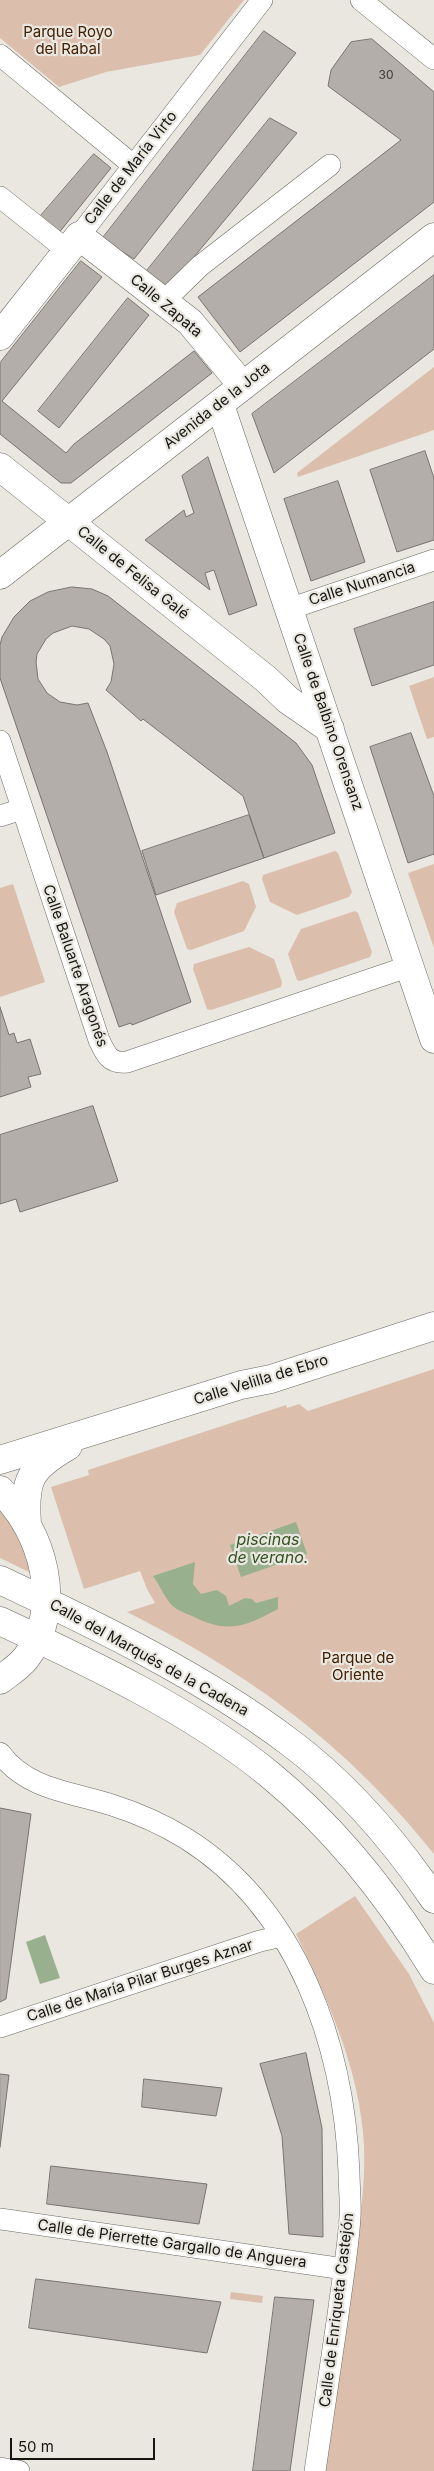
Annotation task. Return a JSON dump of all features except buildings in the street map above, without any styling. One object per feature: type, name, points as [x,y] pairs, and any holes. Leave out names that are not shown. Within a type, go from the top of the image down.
[{"type":"street","name":"Calle de María Virto","points":[[2,330],[74,243],[262,0]]},
{"type":"street","points":[[361,0],[434,59]]},
{"type":"street","points":[[0,55],[134,166]]},
{"type":"street","points":[[164,301],[200,266],[330,165]]},
{"type":"street","points":[[0,196],[74,243]]},
{"type":"street","name":"Avenida de la Jota","points":[[0,575],[434,237]]},
{"type":"street","name":"Calle Zapata","points":[[74,243],[164,301],[199,331],[243,386]]},
{"type":"street","name":"Calle de Balbino Orensanz","points":[[220,405],[434,1039]]},
{"type":"street","name":"Calle de Felisa Galé","points":[[0,467],[266,679],[288,700],[330,729]]},
{"type":"street","name":"Calle Numancia","points":[[290,609],[434,560]]},
{"type":"street","points":[[266,679],[285,679],[310,669]]},
{"type":"street","name":"Calle Baluarte Aragonés","points":[[0,741],[99,1040],[110,1060],[117,1063],[127,1062],[410,966]]},
{"type":"street","points":[[0,816],[22,809]]},
{"type":"street","name":"Calle Velilla de Ebro","points":[[0,1460],[241,1385],[271,1379],[434,1326]]},
{"type":"street","name":"Calle Velilla de Ebro","points":[[28,1524],[27,1488],[37,1469],[58,1452],[88,1434]]},
{"type":"street","points":[[0,1490],[28,1524],[45,1578],[47,1602],[37,1638],[26,1658],[0,1680]]},
{"type":"street","name":"Calle del Marqués de la Cadena","points":[[0,1580],[47,1602],[175,1670],[252,1716],[289,1741],[366,1812],[402,1854],[434,1900]]},
{"type":"street","points":[[0,1620],[147,1694],[202,1727],[268,1774],[319,1819],[368,1873],[407,1927],[434,1970]]},
{"type":"street","name":"Calle de Enriqueta Castejón","points":[[0,1753],[18,1770],[37,1783],[128,1810],[187,1840],[215,1860],[243,1886],[282,1936],[296,1958],[314,1996],[332,2056],[343,2106],[350,2216],[315,2471]]},
{"type":"street","name":"Calle de María Pilar Burges Aznar","points":[[0,2027],[260,1941],[282,1936]]},
{"type":"street","name":"Calle de Pierrette Gargallo de Anguera","points":[[0,2220],[344,2269]]},
{"type":"street","points":[[0,2468],[19,2471]]},
{"type":"green space","name":"Parque Royo del Rabal","points":[[0,0],[244,0],[200,55],[106,72],[59,87],[0,38]]},
{"type":"green space","points":[[434,367],[434,430],[298,477],[297,473]]},
{"type":"green space","points":[[434,677],[434,737],[427,739],[409,686]]},
{"type":"green space","points":[[335,851],[338,853],[352,892],[349,897],[297,915],[270,902],[262,879],[263,875]]},
{"type":"green space","points":[[434,864],[434,948],[408,873]]},
{"type":"green space","points":[[243,881],[249,884],[256,907],[244,931],[191,950],[187,949],[174,912],[177,903]]},
{"type":"green space","points":[[13,884],[45,982],[0,997],[0,888]]},
{"type":"green space","points":[[355,911],[358,913],[372,952],[370,957],[300,981],[297,980],[288,954],[301,929]]},
{"type":"green space","points":[[249,947],[274,959],[282,982],[281,987],[211,1010],[207,1009],[193,969],[194,964]]},
{"type":"green space","name":"Parque de Oriente","points":[[434,1369],[434,1854],[401,1815],[366,1779],[294,1715],[256,1687],[215,1661],[127,1612],[155,1603],[140,1571],[84,1589],[51,1487],[89,1475],[88,1470],[286,1405],[287,1408],[299,1404],[308,1411]]},
{"type":"green space","points":[[0,1503],[28,1553],[29,1572],[0,1558]]},
{"type":"green space","points":[[355,1896],[409,1974],[434,2023],[434,2471],[326,2471],[361,2210],[364,2178],[364,2145],[356,2090],[341,2036],[320,1984],[296,1934]]},
{"type":"green space","points":[[231,2292],[263,2296],[262,2303],[230,2299]]},
{"type":"water","name":"piscinas de verano.","points":[[296,1522],[307,1554],[241,1577],[230,1545]]},
{"type":"water","points":[[195,1562],[193,1584],[201,1594],[217,1590],[226,1596],[229,1606],[245,1598],[252,1599],[256,1603],[278,1597],[278,1609],[256,1620],[236,1626],[204,1622],[179,1610],[169,1602],[153,1576]]},
{"type":"water","points":[[45,1935],[60,1978],[40,1984],[26,1942]]}]
